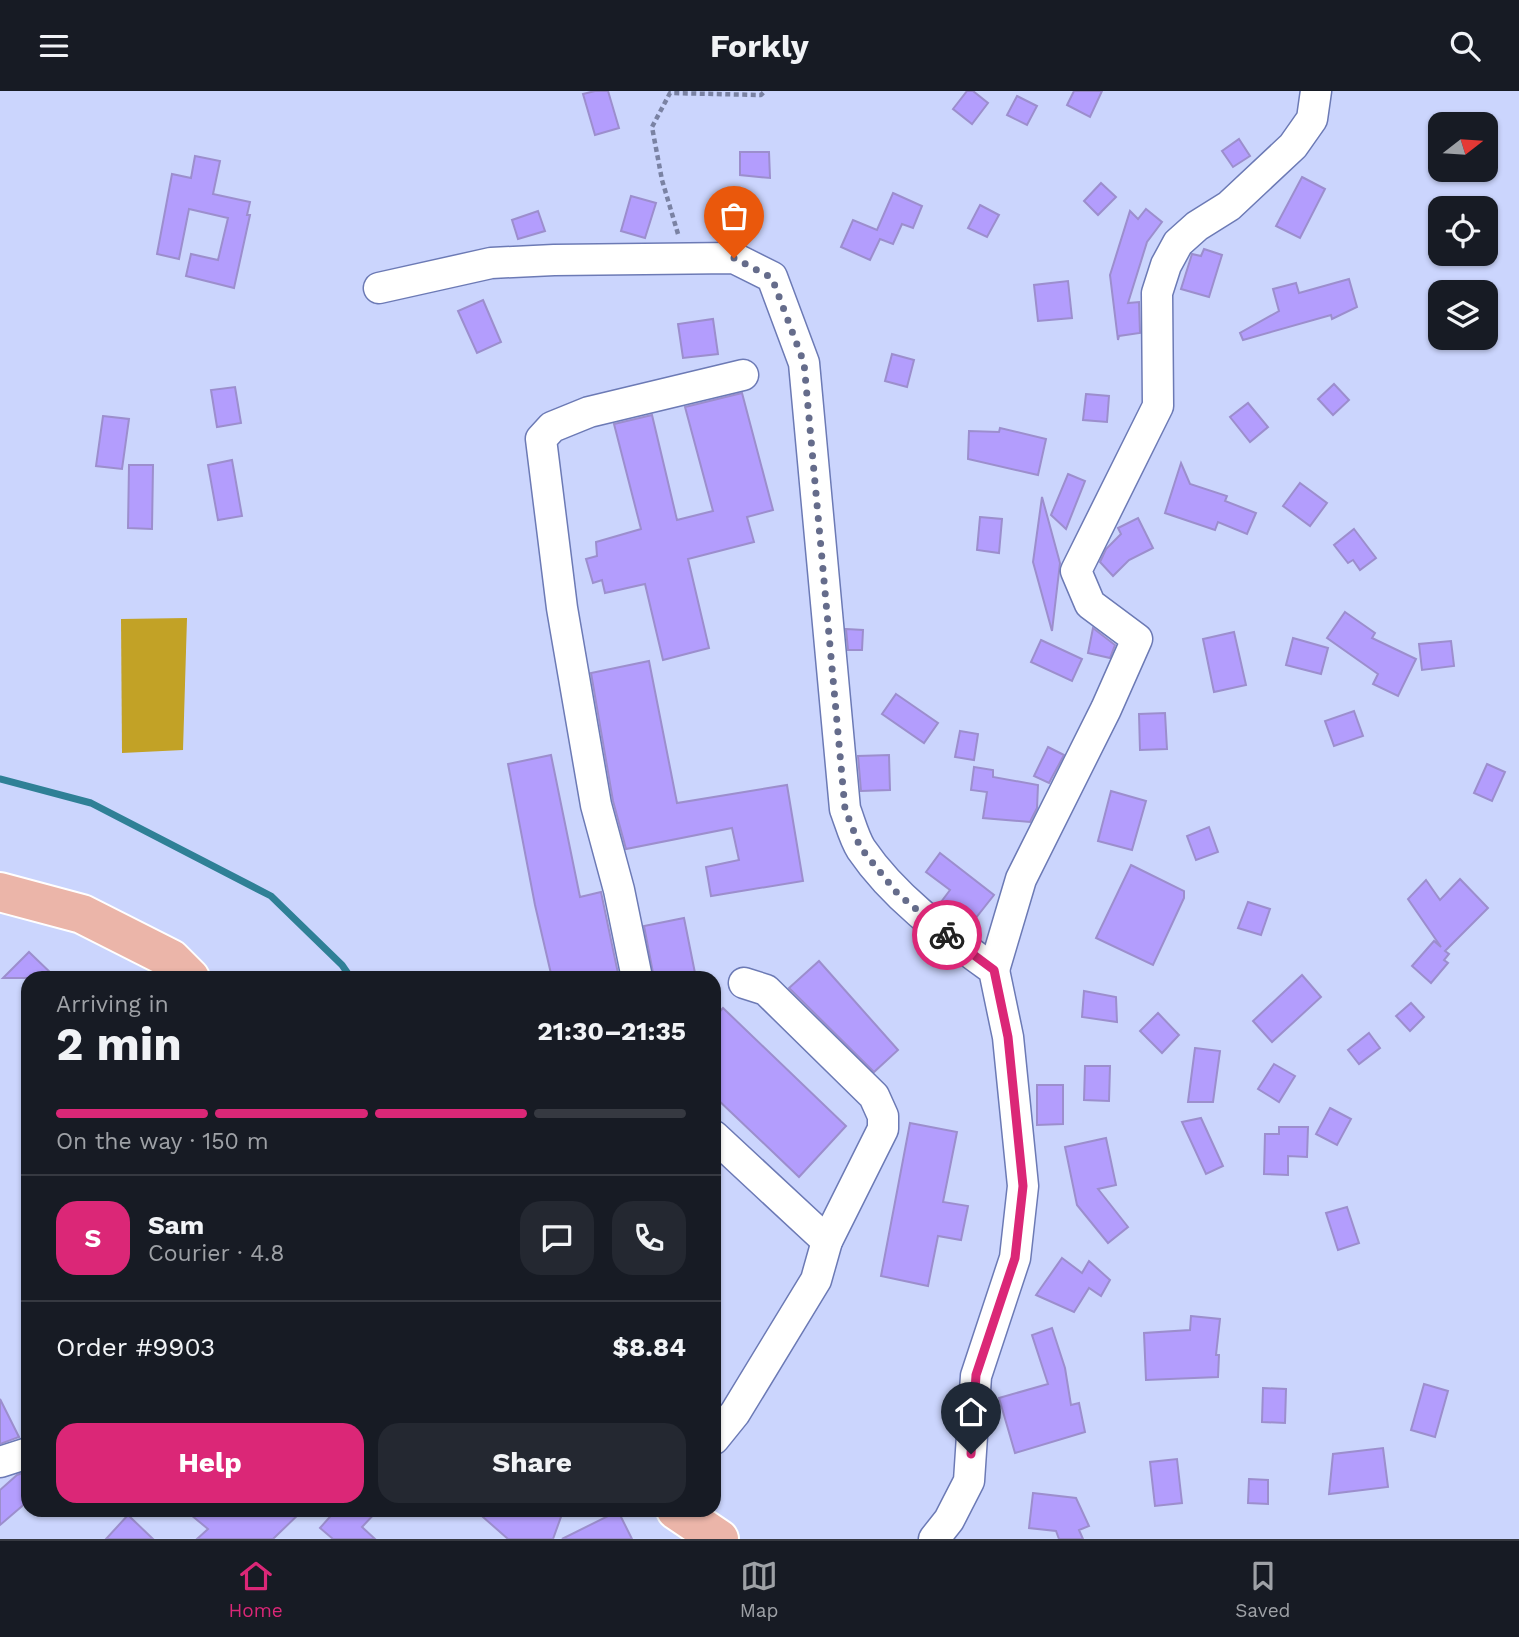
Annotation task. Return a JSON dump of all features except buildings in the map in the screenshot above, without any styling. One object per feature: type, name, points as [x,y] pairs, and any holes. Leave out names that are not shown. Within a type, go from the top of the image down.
[{"type":"main road","points":[[0,892],[82,915],[172,959],[183,971]]},
{"type":"main road","points":[[686,1517],[719,1539]]},
{"type":"street","points":[[934,1539],[949,1520],[969,1481],[976,1375],[1015,1258],[1022,1198],[1018,1127],[1008,1037],[994,970],[1021,879],[1106,709],[1137,639],[1090,604],[1076,571],[1158,406],[1157,293],[1166,265],[1178,243],[1197,226],[1230,206],[1293,146],[1312,119],[1316,91]]},
{"type":"street","points":[[379,288],[491,263],[686,258],[734,258],[772,278],[804,363],[845,809],[860,847],[897,893],[957,944],[994,970]]},
{"type":"street","points":[[636,971],[619,890],[596,805],[562,608],[541,439],[552,427],[589,412],[743,375]]},
{"type":"street","points":[[721,1430],[735,1413],[816,1280],[827,1241],[883,1129],[883,1116],[874,1096],[766,990],[744,983]]},
{"type":"street","points":[[721,1143],[827,1241]]},
{"type":"street","points":[[0,1462],[21,1455]]},
{"type":"path","points":[[686,258],[662,180],[652,127],[670,93],[761,95],[765,91]]},
{"type":"shaded area","points":[[187,618],[183,750],[122,753],[121,619]]},
{"type":"waterway","points":[[0,779],[91,803],[271,896],[346,971]]},
{"type":"way so far","points":[[734,258],[772,278],[804,363],[845,809],[860,847],[897,893],[947,935]]},
{"type":"route","points":[[947,935],[994,970],[1008,1037],[1023,1186],[1015,1258],[976,1375],[971,1454]]}]
